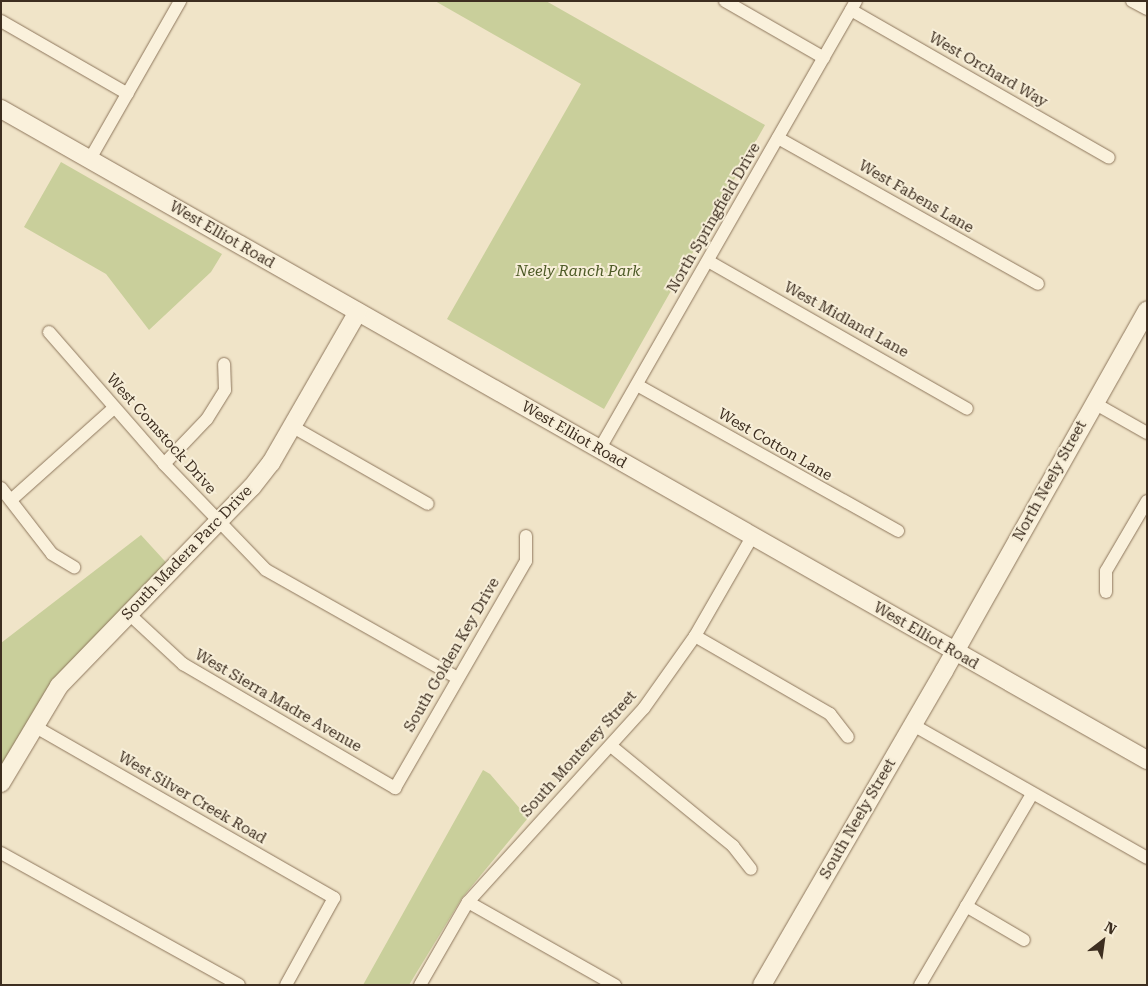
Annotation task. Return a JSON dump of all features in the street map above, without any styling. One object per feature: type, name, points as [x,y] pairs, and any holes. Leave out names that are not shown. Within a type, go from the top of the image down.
[{"type":"street","points":[[90,160],[180,1]]},
{"type":"street","points":[[725,1],[824,58]]},
{"type":"street","points":[[1132,1],[1147,9]]},
{"type":"street","name":"North Springfield Drive","points":[[600,450],[853,6]]},
{"type":"street","name":"West Orchard Way","points":[[853,6],[1109,158]]},
{"type":"street","points":[[1,21],[128,94]]},
{"type":"street","name":"West Elliot Road","points":[[1,109],[1147,760]]},
{"type":"street","name":"West Fabens Lane","points":[[778,138],[1038,284]]},
{"type":"street","name":"West Midland Lane","points":[[708,261],[968,409]]},
{"type":"street","name":"North Neely Street","points":[[954,652],[1147,310]]},
{"type":"street","name":"South Madera Parc Drive","points":[[1,783],[59,686],[252,487],[293,427],[358,312]]},
{"type":"street","name":"West Comstock Drive","points":[[48,332],[164,464],[266,570],[458,678]]},
{"type":"street","points":[[164,464],[207,420],[225,390],[224,364]]},
{"type":"street","name":"West Cotton Lane","points":[[637,385],[898,531]]},
{"type":"street","points":[[1094,403],[1147,433]]},
{"type":"street","points":[[11,500],[114,408]]},
{"type":"street","points":[[293,427],[428,504]]},
{"type":"street","points":[[1,488],[52,554],[74,567]]},
{"type":"street","points":[[1106,592],[1106,571],[1147,501]]},
{"type":"street","name":"South Golden Key Drive","points":[[395,788],[526,561],[526,536]]},
{"type":"street","name":"South Monterey Street","points":[[420,985],[468,902],[516,846],[611,746],[644,708],[695,636],[752,537]]},
{"type":"street","name":"West Sierra Madre Avenue","points":[[129,614],[183,664],[395,788]]},
{"type":"street","points":[[695,636],[830,714],[848,737]]},
{"type":"street","name":"South Neely Street","points":[[762,985],[954,652]]},
{"type":"street","points":[[913,725],[1147,858]]},
{"type":"street","name":"West Silver Creek Road","points":[[34,726],[334,898],[286,985]]},
{"type":"street","points":[[611,746],[733,846],[751,869]]},
{"type":"street","points":[[920,985],[1032,794]]},
{"type":"street","points":[[1,852],[239,985]]},
{"type":"street","points":[[468,902],[615,985]]},
{"type":"street","points":[[966,906],[1024,940]]},
{"type":"green space","name":"Neely Ranch Park","points":[[435,1],[546,1],[765,125],[604,409],[447,319],[581,84]]},
{"type":"green space","points":[[61,162],[222,254],[211,272],[149,330],[106,274],[24,227]]},
{"type":"green space","points":[[141,535],[173,570],[59,686],[1,775],[1,643]]},
{"type":"green space","points":[[483,770],[490,774],[528,818],[462,898],[409,985],[363,985]]}]
